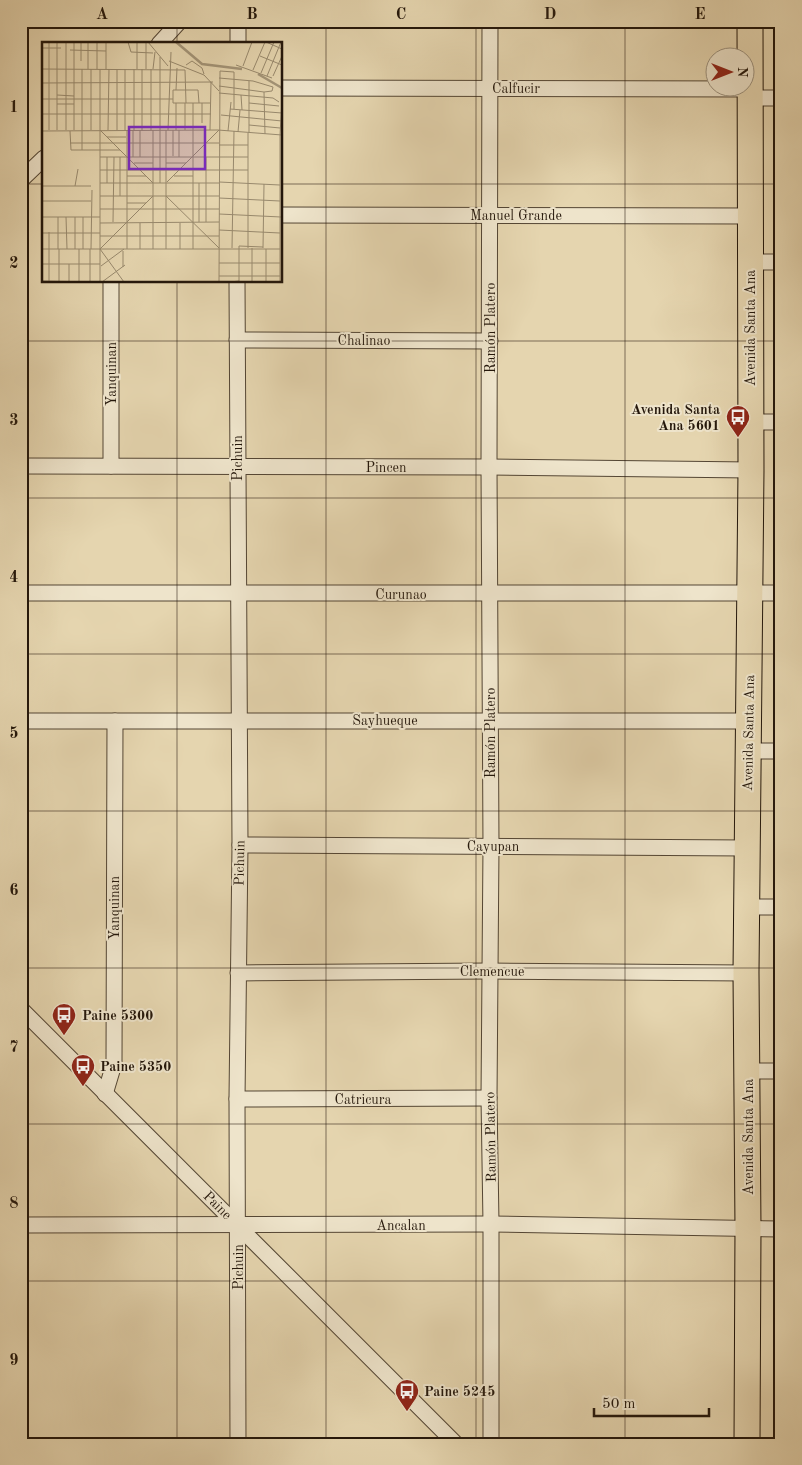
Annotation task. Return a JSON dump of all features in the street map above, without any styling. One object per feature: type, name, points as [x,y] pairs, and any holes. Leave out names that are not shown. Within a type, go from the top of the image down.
[{"type":"main road","name":"Avenida Santa Ana","points":[[750,21],[750,48]]},
{"type":"main road","name":"Avenida Santa Ana","points":[[747,1444],[746,848],[749,751],[751,470],[750,98]]},
{"type":"street","points":[[161,42],[180,21]]},
{"type":"street","points":[[238,21],[238,42]]},
{"type":"street","name":"Ramón Platero","points":[[490,21],[489,467],[491,846],[489,1098],[491,1444]]},
{"type":"street","name":"Calfucir","points":[[282,88],[490,88],[704,93]]},
{"type":"street","name":"Calfucir","points":[[754,95],[781,98]]},
{"type":"street","points":[[21,180],[42,160]]},
{"type":"street","name":"Manuel Grande","points":[[282,215],[750,216]]},
{"type":"street","points":[[751,262],[781,262]]},
{"type":"street","name":"Yanquinan","points":[[111,282],[112,466]]},
{"type":"street","name":"Pichuin","points":[[237,282],[240,721],[238,1444]]},
{"type":"street","name":"Chalinao","points":[[238,340],[490,340]]},
{"type":"street","points":[[750,422],[781,422]]},
{"type":"street","name":"Pincen","points":[[21,466],[489,467],[751,470]]},
{"type":"street","name":"Curunao","points":[[21,593],[781,593]]},
{"type":"street","name":"Sayhueque","points":[[21,721],[749,721]]},
{"type":"street","name":"Yanquinan","points":[[105,1094],[114,1064],[114,721]]},
{"type":"street","points":[[749,751],[781,751]]},
{"type":"street","name":"Cayupan","points":[[240,845],[746,848]]},
{"type":"street","points":[[746,907],[781,907]]},
{"type":"street","name":"Clemencue","points":[[238,973],[489,970],[746,973]]},
{"type":"street","name":"Paine","points":[[21,1009],[456,1444]]},
{"type":"street","points":[[747,1071],[781,1071]]},
{"type":"street","name":"Catricura","points":[[238,1099],[489,1098]]},
{"type":"street","name":"Ancalan","points":[[21,1225],[491,1224],[781,1229]]},
{"type":"place","name":"Avenida Santa Ana 5601","points":[[738,438]]},
{"type":"place","name":"Paine 5300","points":[[64,1036]]},
{"type":"place","name":"Paine 5350","points":[[83,1087]]},
{"type":"place","name":"Paine 5245","points":[[407,1412]]}]
